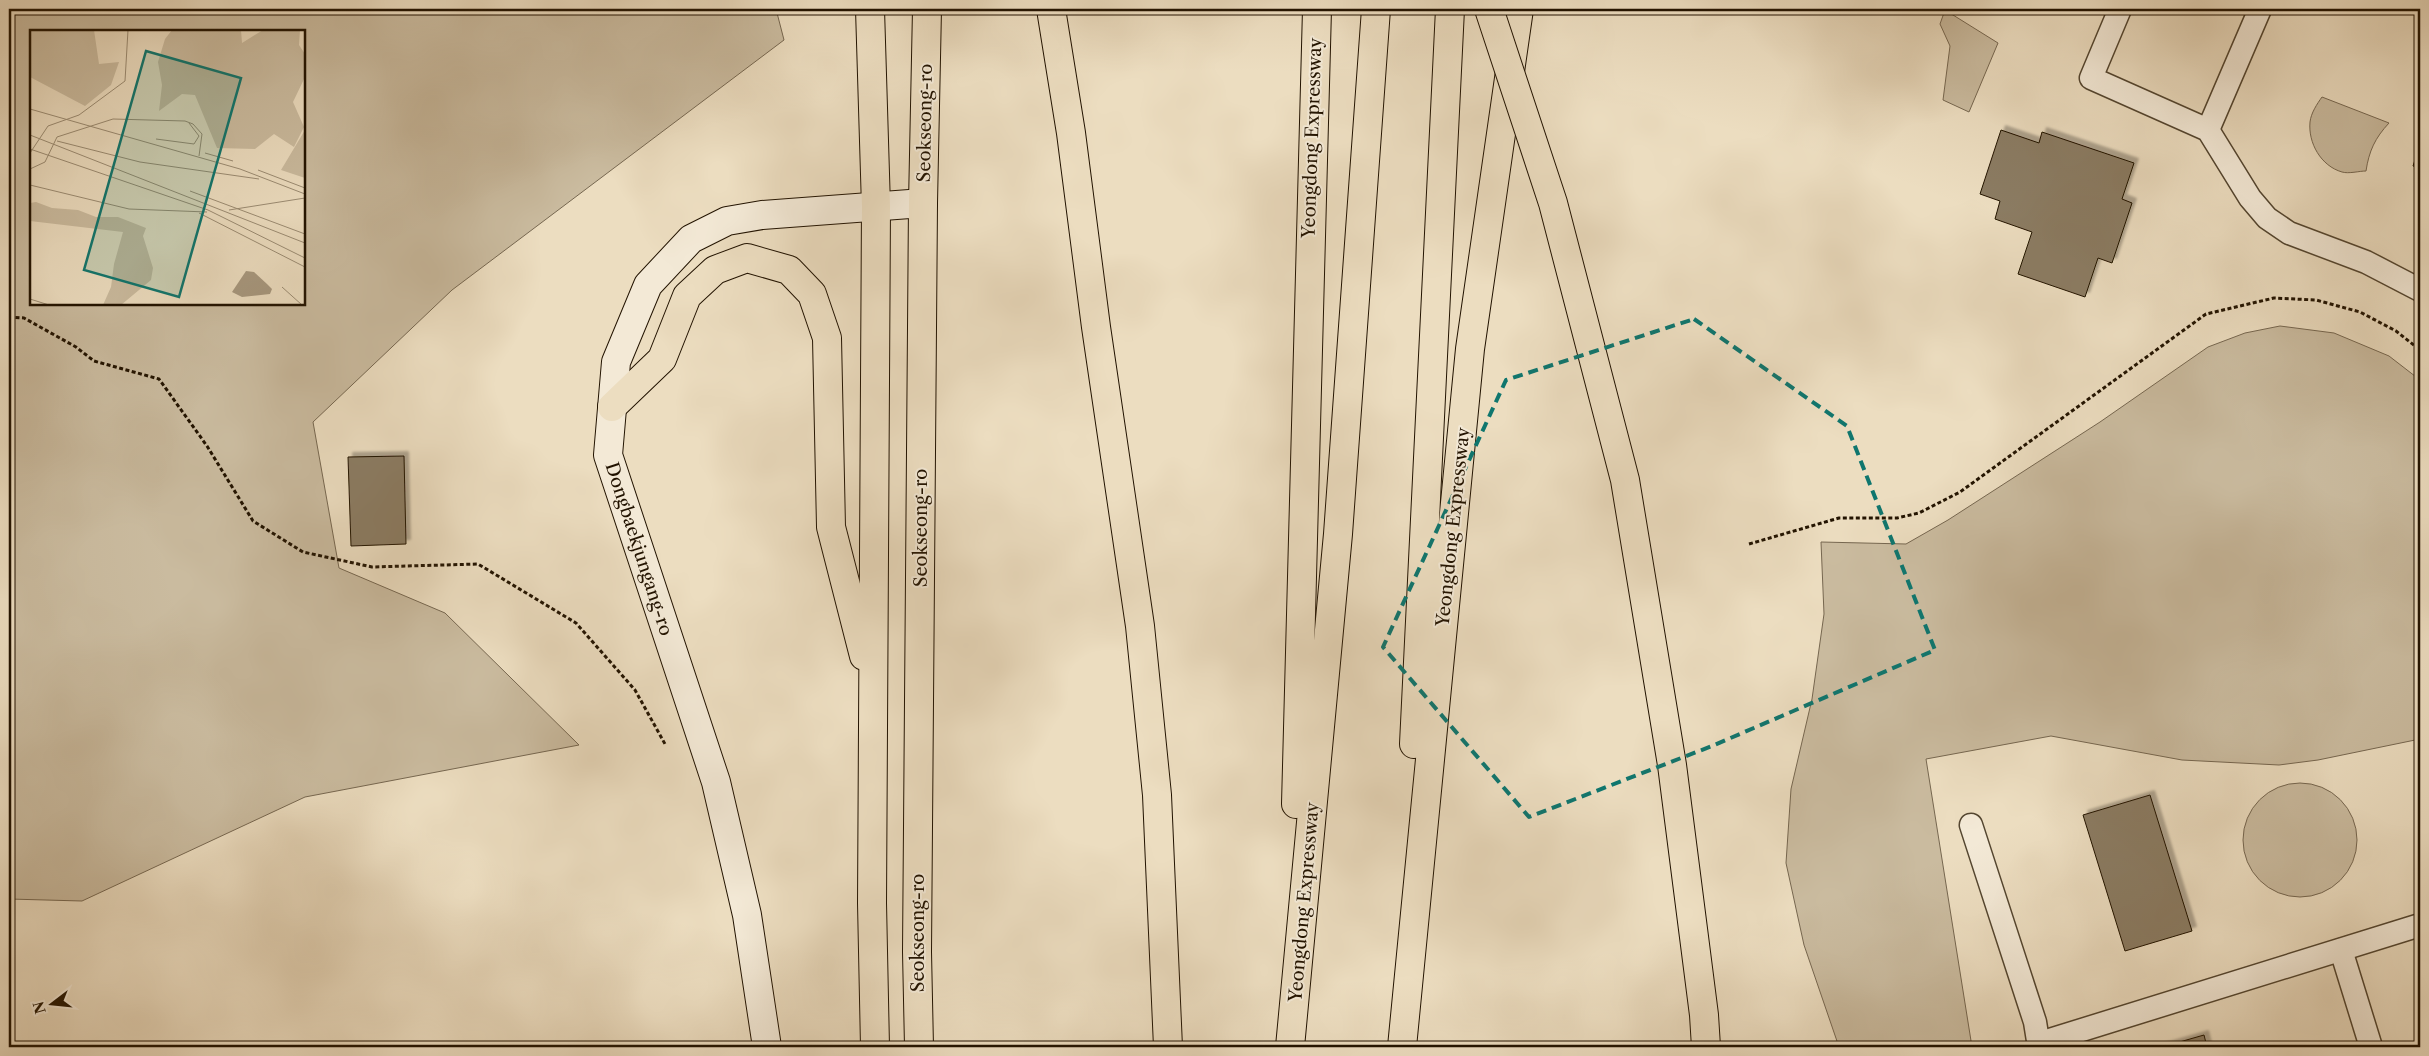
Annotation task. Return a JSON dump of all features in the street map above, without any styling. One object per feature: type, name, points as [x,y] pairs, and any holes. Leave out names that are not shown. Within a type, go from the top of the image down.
[{"type":"highway","points":[[870,9],[876,207],[872,903],[875,1047]]},
{"type":"highway","name":"Seokseong-ro","points":[[919,1047],[917,952],[923,203],[928,9]]},
{"type":"highway","points":[[1051,9],[1071,134],[1096,327],[1140,626],[1157,795],[1168,1047]]},
{"type":"highway","name":"Yeongdong Expressway","points":[[1290,1047],[1317,9]]},
{"type":"highway","name":"Yeongdong Expressway","points":[[1290,1047],[1338,534],[1376,9]]},
{"type":"highway","name":"Yeongdong Expressway","points":[[1401,1047],[1450,9]]},
{"type":"highway","points":[[1489,9],[1553,203],[1625,480],[1672,765],[1704,1015],[1706,1047]]},
{"type":"highway","name":"Yeongdong Expressway","points":[[1401,1047],[1470,349],[1519,9]]},
{"type":"highway","points":[[612,408],[662,358],[687,296],[715,270],[747,258],[789,270],[812,294],[827,338],[831,527],[874,694]]},
{"type":"street","name":"Dongbaekjungang-ro","points":[[767,1047],[747,915],[716,782],[608,455],[616,362],[648,285],[692,239],[727,221],[762,214],[923,203]]},
{"type":"lane","points":[[2120,9],[2091,78],[2208,130],[2250,198],[2267,218],[2289,233],[2366,262],[2420,290]]},
{"type":"lane","points":[[2208,130],[2260,9]]},
{"type":"lane","points":[[1971,825],[2035,1022],[2039,1045],[2420,925]]},
{"type":"lane","points":[[2341,950],[2370,1047]]},
{"type":"path","points":[[1750,544],[1839,518],[1896,518],[1919,513],[1939,504],[1960,492],[2206,314],[2274,298],[2316,300],[2360,312],[2396,331],[2420,350]]},
{"type":"path","points":[[9,317],[24,318],[76,347],[94,361],[159,379],[207,446],[253,521],[303,552],[372,567],[478,564],[576,623],[635,690],[666,745]]},
{"type":"highlighted area","points":[[1694,319],[1847,426],[1935,650],[1712,746],[1529,817],[1383,647],[1506,380]]},
{"type":"shaded area","points":[[9,9],[776,9],[784,40],[452,290],[313,422],[339,568],[445,613],[579,745],[305,797],[82,901],[9,899]]},
{"type":"shaded area","points":[[1945,10],[1998,43],[1969,112],[1943,100],[1950,46],[1940,24]]},
{"type":"shaded area","points":[[2322,97],[2389,123],[2373,145],[2366,171],[2342,172],[2328,165],[2317,153],[2311,138],[2310,122],[2313,112]]},
{"type":"shaded area","points":[[2280,326],[2334,333],[2389,356],[2420,380],[2420,739],[2318,760],[2279,765],[2182,760],[2051,736],[1926,759],[1972,1047],[1839,1047],[1804,945],[1786,863],[1791,789],[1812,699],[1824,614],[1821,542],[1906,544],[1948,520],[2100,422],[2208,347],[2245,333]]},
{"type":"shaded area","points":[[2300,783],[2322,788],[2340,800],[2352,818],[2357,840],[2352,862],[2340,880],[2322,892],[2300,897],[2278,892],[2260,880],[2248,862],[2243,840],[2248,818],[2260,800],[2278,788]]},
{"type":"building","points":[[2001,130],[2039,143],[2042,132],[2134,163],[2122,199],[2132,203],[2112,263],[2098,258],[2085,297],[2018,274],[2032,232],[1995,219],[2000,201],[1980,194]]},
{"type":"building","points":[[2420,144],[2420,168],[2413,166]]},
{"type":"building","points":[[404,456],[406,544],[351,546],[348,457]]},
{"type":"building","points":[[2150,795],[2192,931],[2125,951],[2083,815]]},
{"type":"building","points":[[2204,1035],[2207,1047],[2162,1047]]}]
